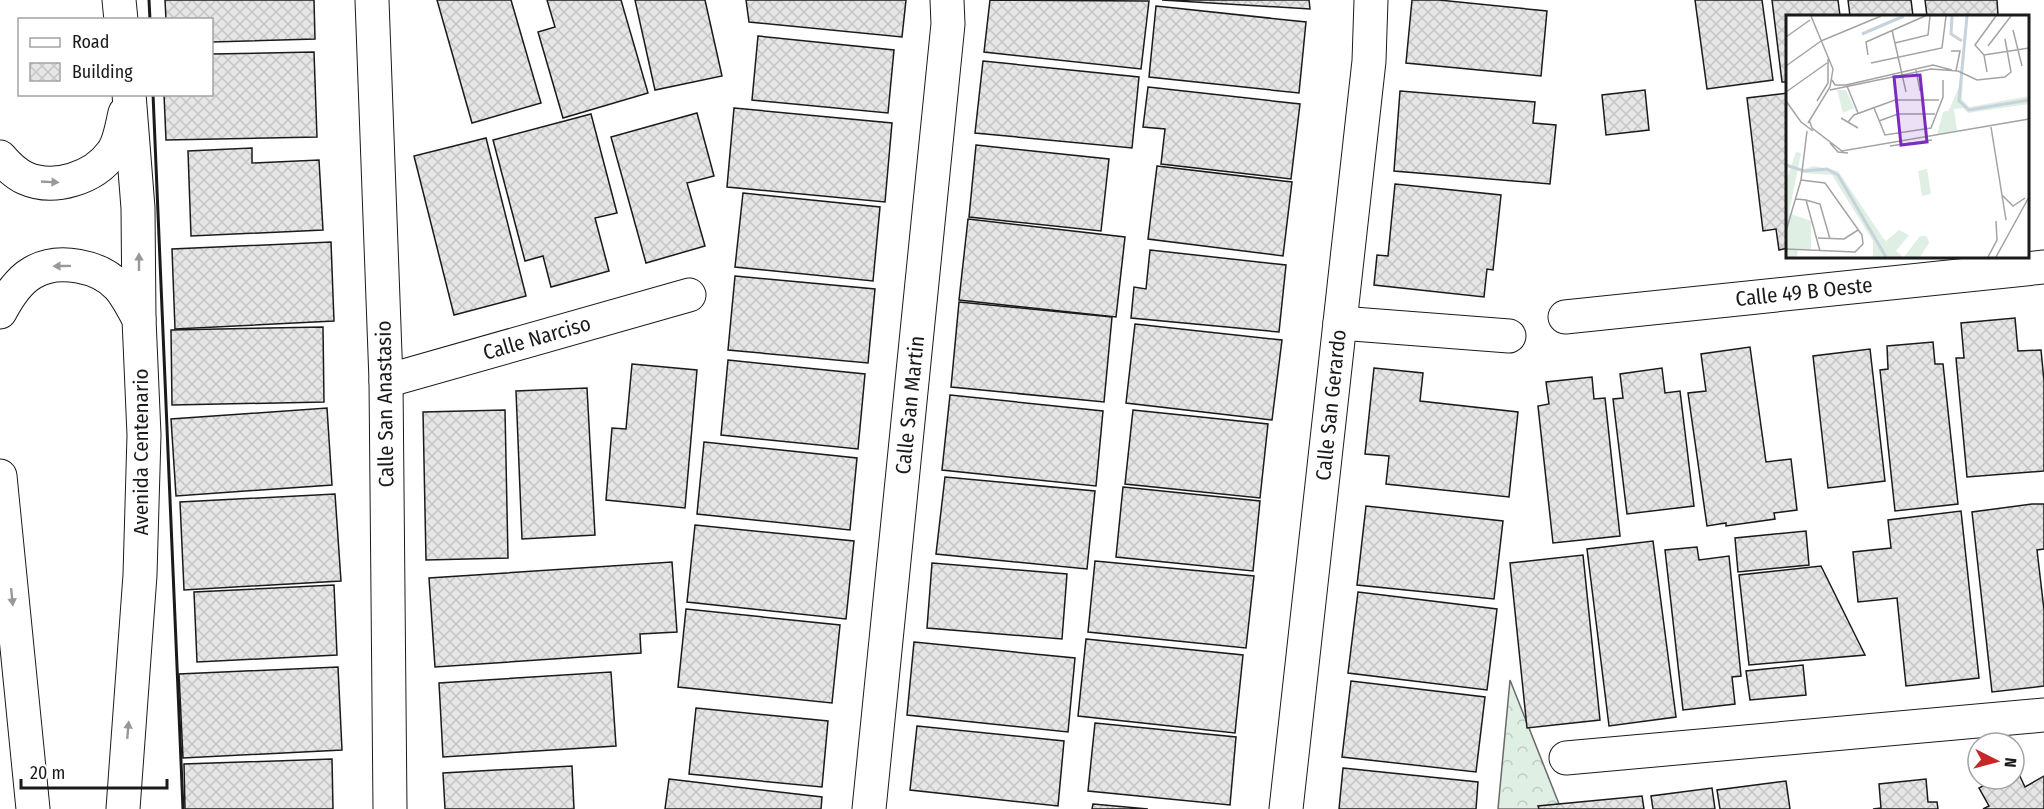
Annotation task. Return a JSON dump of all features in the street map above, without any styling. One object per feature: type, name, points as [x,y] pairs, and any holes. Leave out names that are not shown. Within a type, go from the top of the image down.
[{"type":"street","points":[[119,0],[121,18]]},
{"type":"street","name":"Calle San Anastasio","points":[[372,0],[386,381],[390,809]]},
{"type":"street","name":"Calle San Martin","points":[[869,809],[948,24],[947,0]]},
{"type":"street","name":"Calle San Gerardo","points":[[1286,809],[1369,61],[1371,0]]},
{"type":"street","points":[[0,157],[24,178],[44,182],[66,182],[94,170],[113,152],[129,98]]},
{"type":"street","name":"Avenida Centenario","points":[[123,809],[141,563],[144,435],[139,319],[138,208],[129,98]]},
{"type":"street","points":[[0,312],[16,286],[33,272],[48,267],[67,266],[87,268],[107,276],[120,288],[139,319]]},
{"type":"street","name":"Calle 49 B Oeste","points":[[1565,317],[2044,267]]},
{"type":"street","name":"Calle Narciso","points":[[386,381],[689,295]]},
{"type":"street","points":[[1340,323],[1509,336]]},
{"type":"street","points":[[0,476],[33,809]]},
{"type":"street","points":[[1566,759],[2044,715]]},
{"type":"green space","points":[[1510,680],[1561,809],[1498,809]]},
{"type":"building","points":[[165,0],[314,0],[315,39],[213,42],[213,18],[166,18]]},
{"type":"building","points":[[437,0],[511,0],[541,103],[472,123]]},
{"type":"building","points":[[547,0],[621,0],[648,93],[563,118],[538,32],[555,27]]},
{"type":"building","points":[[635,0],[705,0],[722,76],[655,90]]},
{"type":"building","points":[[746,0],[906,0],[902,37],[749,22]]},
{"type":"building","points":[[990,0],[1149,1],[1141,69],[984,52]]},
{"type":"building","points":[[1162,0],[1309,0],[1310,9]]},
{"type":"building","points":[[1412,0],[1439,0],[1547,11],[1541,76],[1406,63]]},
{"type":"building","points":[[1695,0],[1762,0],[1773,80],[1707,89]]},
{"type":"building","points":[[1772,0],[1838,0],[1840,15],[1786,15],[1786,82],[1782,82]]},
{"type":"building","points":[[1848,0],[1911,0],[1913,15],[1850,15]]},
{"type":"building","points":[[1925,0],[1997,0],[1998,15],[1927,15]]},
{"type":"building","points":[[1156,6],[1306,22],[1299,93],[1149,77]]},
{"type":"building","points":[[758,36],[894,50],[888,113],[752,100]]},
{"type":"building","points":[[314,52],[317,137],[166,140],[164,96],[213,96],[213,54]]},
{"type":"building","points":[[983,61],[1139,77],[1132,148],[975,133]]},
{"type":"building","points":[[1148,87],[1300,104],[1291,179],[1161,164],[1165,129],[1143,127]]},
{"type":"building","points":[[1645,90],[1649,130],[1606,135],[1602,95]]},
{"type":"building","points":[[1400,91],[1535,102],[1533,123],[1556,125],[1550,184],[1394,171]]},
{"type":"building","points":[[1786,93],[1786,248],[1779,250],[1776,229],[1763,231],[1747,98]]},
{"type":"building","points":[[734,108],[892,123],[885,202],[727,187]]},
{"type":"building","points":[[697,113],[714,176],[687,183],[705,246],[646,263],[611,137]]},
{"type":"building","points":[[591,114],[617,213],[595,218],[609,271],[551,287],[543,256],[525,261],[493,140]]},
{"type":"building","points":[[486,138],[526,296],[454,315],[414,156]]},
{"type":"building","points":[[976,145],[1109,159],[1101,231],[969,217]]},
{"type":"building","points":[[252,148],[252,163],[319,160],[323,230],[191,236],[188,151]]},
{"type":"building","points":[[1157,166],[1292,182],[1283,256],[1148,239]]},
{"type":"building","points":[[1395,184],[1501,195],[1493,270],[1487,269],[1484,297],[1374,285],[1377,255],[1388,256]]},
{"type":"building","points":[[743,193],[880,207],[873,281],[735,267]]},
{"type":"building","points":[[968,219],[1125,237],[1116,317],[959,300]]},
{"type":"building","points":[[331,242],[334,321],[175,329],[172,249]]},
{"type":"building","points":[[1150,250],[1286,265],[1279,332],[1131,318],[1134,287],[1146,289]]},
{"type":"building","points":[[735,276],[875,289],[868,363],[728,350]]},
{"type":"building","points":[[959,302],[1112,317],[1104,402],[951,387]]},
{"type":"building","points":[[2015,318],[2018,351],[2041,350],[2044,381],[2044,471],[1967,477],[1956,358],[1964,358],[1961,323]]},
{"type":"building","points":[[1135,324],[1282,340],[1272,420],[1126,403]]},
{"type":"building","points":[[323,327],[324,402],[172,405],[171,330]]},
{"type":"building","points":[[1933,342],[1935,364],[1943,364],[1958,504],[1895,511],[1880,370],[1888,369],[1887,346]]},
{"type":"building","points":[[1750,347],[1766,462],[1791,459],[1797,510],[1774,513],[1775,519],[1726,526],[1726,523],[1707,526],[1688,393],[1706,391],[1701,354]]},
{"type":"building","points":[[1870,349],[1885,481],[1828,488],[1813,356]]},
{"type":"building","points":[[728,360],[865,374],[858,449],[721,435]]},
{"type":"building","points":[[632,364],[697,370],[685,508],[606,500],[612,428],[626,429]]},
{"type":"building","points":[[1374,368],[1423,373],[1420,401],[1518,412],[1509,497],[1386,484],[1389,456],[1365,454]]},
{"type":"building","points":[[1662,368],[1665,393],[1680,391],[1694,506],[1627,514],[1613,399],[1623,398],[1620,374]]},
{"type":"building","points":[[1592,377],[1594,399],[1605,398],[1620,536],[1553,543],[1538,406],[1549,404],[1546,382]]},
{"type":"building","points":[[587,388],[595,535],[522,539],[516,391]]},
{"type":"building","points":[[950,395],[1103,411],[1096,486],[942,470]]},
{"type":"building","points":[[327,408],[332,485],[176,496],[171,419]]},
{"type":"building","points":[[505,410],[508,558],[426,560],[423,412]]},
{"type":"building","points":[[1133,410],[1268,424],[1260,498],[1125,484]]},
{"type":"building","points":[[704,442],[857,458],[850,530],[697,514]]},
{"type":"building","points":[[945,477],[1095,491],[1087,569],[936,554]]},
{"type":"building","points":[[1123,487],[1260,501],[1253,571],[1116,557]]},
{"type":"building","points":[[335,494],[341,581],[184,590],[180,502]]},
{"type":"building","points":[[2044,504],[2044,549],[2037,550],[2044,610],[2044,686],[1992,692],[1972,512]]},
{"type":"building","points":[[1366,506],[1503,521],[1494,599],[1357,585]]},
{"type":"building","points":[[1961,511],[1979,678],[1906,686],[1897,598],[1858,602],[1853,552],[1891,548],[1888,520]]},
{"type":"building","points":[[695,525],[854,541],[846,619],[687,602]]},
{"type":"building","points":[[1806,531],[1809,565],[1738,572],[1735,538]]},
{"type":"building","points":[[1653,541],[1676,717],[1609,726],[1587,549]]},
{"type":"building","points":[[1697,547],[1699,560],[1729,556],[1741,676],[1732,677],[1735,704],[1683,710],[1665,550]]},
{"type":"building","points":[[1583,555],[1600,720],[1527,728],[1510,563]]},
{"type":"building","points":[[1095,561],[1254,576],[1246,648],[1088,632]]},
{"type":"building","points":[[672,562],[677,632],[640,634],[641,653],[435,667],[429,578]]},
{"type":"building","points":[[932,563],[1067,574],[1062,639],[927,628]]},
{"type":"building","points":[[1821,566],[1865,655],[1749,665],[1739,575]]},
{"type":"building","points":[[334,585],[337,655],[197,662],[194,592]]},
{"type":"building","points":[[1358,592],[1497,609],[1487,690],[1348,673]]},
{"type":"building","points":[[686,609],[840,625],[832,703],[678,687]]},
{"type":"building","points":[[1086,639],[1243,655],[1235,733],[1078,716]]},
{"type":"building","points":[[914,642],[1075,658],[1068,732],[907,715]]},
{"type":"building","points":[[1803,665],[1806,695],[1750,700],[1746,671]]},
{"type":"building","points":[[338,667],[342,750],[183,758],[179,674]]},
{"type":"building","points":[[611,672],[616,746],[443,757],[439,683]]},
{"type":"building","points":[[1351,681],[1485,697],[1476,772],[1342,757]]},
{"type":"building","points":[[696,708],[828,721],[822,787],[689,774]]},
{"type":"building","points":[[1095,723],[1236,737],[1230,805],[1088,791]]},
{"type":"building","points":[[917,726],[1064,741],[1058,806],[910,790]]},
{"type":"building","points":[[332,759],[333,809],[185,809],[184,764]]},
{"type":"building","points":[[572,766],[574,809],[445,809],[443,773]]},
{"type":"building","points":[[1343,768],[1478,782],[1476,809],[1339,809]]},
{"type":"building","points":[[2044,776],[2044,809],[1983,809],[1989,806],[1981,791],[2026,791],[2026,786]]},
{"type":"building","points":[[669,779],[822,797],[821,809],[665,809]]},
{"type":"building","points":[[1926,779],[1928,802],[1937,802],[1938,809],[1873,809],[1881,808],[1879,784]]},
{"type":"building","points":[[1786,781],[1790,809],[1720,809],[1717,790]]},
{"type":"building","points":[[1712,788],[1715,809],[1653,809],[1651,796]]},
{"type":"building","points":[[1642,796],[1644,809],[1539,809],[1538,806]]},
{"type":"building","points":[[1093,804],[1148,809],[1092,809]]},
{"type":"wall","points":[[149,0],[150,18]]},
{"type":"wall","points":[[153,96],[183,809]]}]
